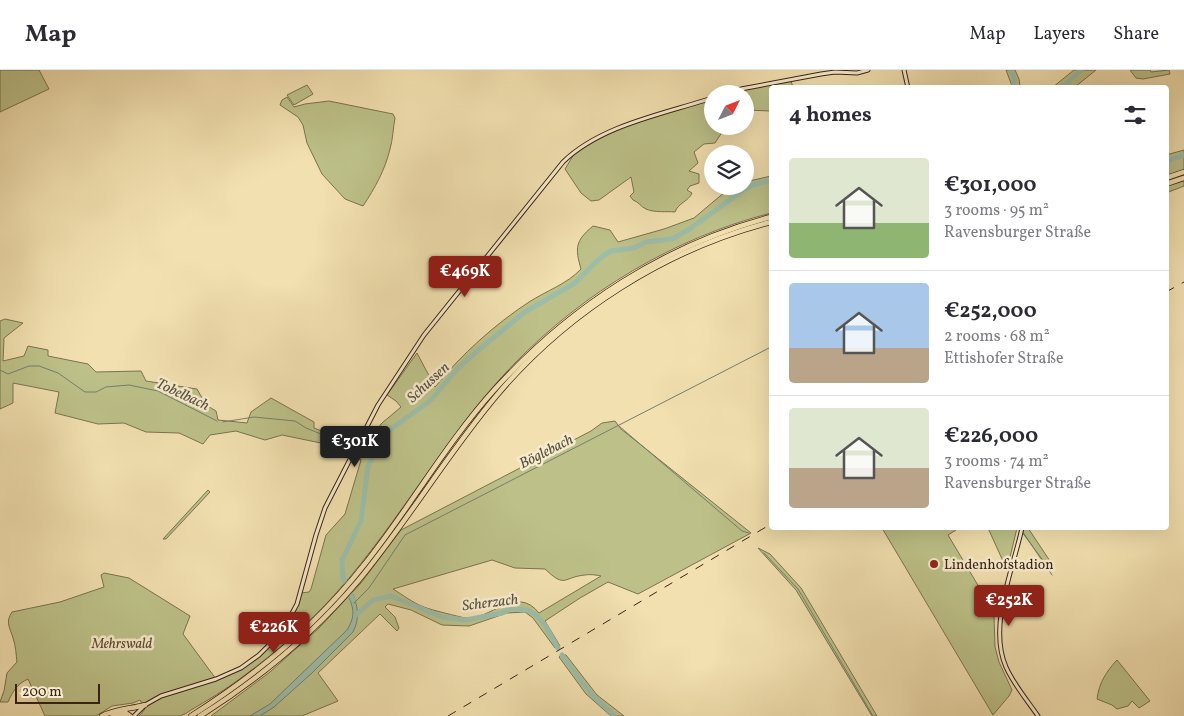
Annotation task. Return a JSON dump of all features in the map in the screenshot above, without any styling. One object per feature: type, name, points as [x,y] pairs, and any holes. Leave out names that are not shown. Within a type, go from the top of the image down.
[{"type":"highway","points":[[1169,177],[1184,172]]},
{"type":"highway","points":[[1169,183],[1184,178]]},
{"type":"highway","points":[[357,578],[474,414],[494,390],[539,344],[592,301],[644,268],[707,238],[769,218]]},
{"type":"highway","points":[[200,716],[268,669],[317,625],[390,539],[466,433],[493,400],[520,370],[561,331],[624,286],[672,259],[709,243],[769,223]]},
{"type":"highway","points":[[190,716],[237,686],[263,666],[341,596]]},
{"type":"highway","points":[[102,716],[146,705]]},
{"type":"highway","points":[[117,711],[130,716]]},
{"type":"highway","points":[[106,716],[116,714],[124,716]]},
{"type":"main road","points":[[754,87],[821,74],[860,73],[868,70]]},
{"type":"main road","points":[[904,70],[907,85]]},
{"type":"main road","points":[[134,716],[146,705],[172,692],[216,679],[241,668],[264,652],[282,632],[297,604],[318,526],[325,508],[378,405],[424,335],[563,162],[576,150],[599,137],[704,101]]},
{"type":"main road","points":[[1022,530],[1001,615],[1000,646],[1010,676],[1038,716]]},
{"type":"green space","points":[[0,70],[39,70],[49,89],[0,112]]},
{"type":"green space","points":[[1006,70],[1015,70],[1019,79],[1020,85],[1012,85]]},
{"type":"green space","points":[[1074,70],[1096,70],[1077,85],[1055,85]]},
{"type":"green space","points":[[1130,70],[1150,70],[1151,72],[1169,70],[1170,74],[1143,79],[1136,78]]},
{"type":"green space","points":[[791,81],[792,85],[769,85],[769,111],[754,110],[754,87]]},
{"type":"green space","points":[[307,85],[313,94],[294,105],[287,95]]},
{"type":"green space","points":[[287,97],[294,107],[329,101],[393,114],[395,118],[388,157],[379,179],[363,206],[345,199],[322,174],[307,143],[303,125],[298,117],[280,105],[282,100]]},
{"type":"green space","points":[[704,101],[704,135],[720,135],[715,143],[704,144],[694,152],[698,163],[689,171],[699,174],[699,183],[690,186],[687,190],[692,193],[691,196],[678,206],[675,212],[649,210],[633,200],[630,196],[634,192],[631,177],[599,200],[591,201],[581,193],[565,169],[576,151],[591,141],[626,126]]},
{"type":"green space","points":[[1184,150],[1184,186],[1169,192],[1169,154]]},
{"type":"green space","name":"Mehrswald","points":[[769,176],[769,214],[700,237],[632,271],[601,291],[541,338],[514,364],[467,419],[382,536],[337,592],[291,638],[229,687],[180,716],[139,716],[145,709],[140,700],[112,706],[96,716],[45,716],[28,679],[16,688],[8,702],[0,702],[7,673],[17,662],[15,644],[9,625],[12,612],[60,602],[104,587],[101,575],[104,573],[129,578],[190,616],[183,634],[216,679],[247,663],[266,648],[282,631],[301,593],[309,592],[311,589],[326,535],[345,514],[361,460],[345,448],[282,435],[265,440],[236,431],[210,435],[203,444],[179,433],[146,432],[124,423],[98,424],[55,413],[59,392],[13,383],[13,403],[0,409],[0,321],[5,319],[23,323],[4,338],[3,361],[24,356],[28,346],[48,350],[48,356],[88,364],[96,372],[141,371],[146,381],[197,389],[206,405],[216,411],[218,420],[247,423],[251,412],[271,398],[314,422],[314,428],[329,434],[360,433],[370,437],[382,423],[401,407],[387,395],[417,353],[435,387],[456,363],[491,330],[529,302],[563,283],[581,269],[577,250],[578,245],[583,236],[593,226],[610,230],[618,242],[694,218],[721,195],[754,195],[754,180]]},
{"type":"green space","points":[[615,421],[621,429],[751,533],[638,594],[608,582],[580,598],[545,621],[560,646],[555,648],[533,618],[525,612],[507,613],[469,626],[442,625],[411,610],[388,604],[385,607],[395,617],[399,628],[397,631],[380,614],[318,673],[338,701],[302,716],[211,716],[270,672],[319,628],[361,583],[401,530],[591,431],[602,423]],"holes":[[[492,560],[515,568],[545,569],[561,580],[587,575],[601,576],[539,613],[530,605],[521,602],[512,603],[484,614],[465,618],[427,608],[393,589]]]},
{"type":"green space","points":[[208,490],[210,492],[166,539],[163,539]]},
{"type":"green space","name":"Lindenhofstadion","points":[[883,530],[956,530],[948,535],[982,592],[994,617],[995,647],[999,662],[1012,690],[993,715]]},
{"type":"green space","points":[[989,530],[1017,530],[1007,570]]},
{"type":"green space","points":[[1020,530],[1029,530],[1054,567],[1050,570]]},
{"type":"green space","points":[[758,548],[770,554],[801,588],[877,716],[872,716],[796,590]]},
{"type":"green space","points":[[566,655],[597,695],[624,716],[611,716],[586,694],[559,657]]},
{"type":"green space","points":[[1117,660],[1150,701],[1139,708],[1132,701],[1128,706],[1117,709],[1097,699],[1099,688],[1104,678]]},
{"type":"shaded area","points":[[353,594],[358,613],[353,632],[312,673],[274,707],[260,716],[250,716],[270,704],[347,630],[353,614],[349,598]]},
{"type":"waterway","points":[[1011,70],[1014,77],[1014,85]]},
{"type":"waterway","name":"Schussen","points":[[1064,85],[1081,70]]},
{"type":"waterway","points":[[1169,160],[1184,155]]},
{"type":"waterway","name":"Schussen","points":[[353,600],[343,577],[342,560],[361,521],[368,466],[388,431],[430,401],[459,367],[525,312],[575,283],[606,254],[611,251],[634,248],[646,242],[672,239],[691,228],[745,189],[769,181]]},
{"type":"waterway","name":"Böglebach","points":[[354,603],[369,588],[405,535],[769,348]]},
{"type":"waterway","name":"Tobelbach","points":[[0,370],[8,374],[29,366],[39,366],[58,373],[85,392],[96,392],[106,387],[129,385],[158,391],[217,421]]},
{"type":"waterway","name":"Tobelbach","points":[[223,422],[254,417],[295,421],[321,434],[355,442]]},
{"type":"waterway","points":[[619,426],[742,531],[749,533]]},
{"type":"waterway","name":"Tobelbach","points":[[361,444],[375,451]]},
{"type":"waterway","points":[[1021,530],[1052,575]]},
{"type":"waterway","points":[[764,553],[798,589],[873,716]]},
{"type":"waterway","name":"Scherzach","points":[[356,615],[373,600],[391,596],[442,617],[466,620],[502,613],[510,609],[527,610],[535,614],[545,625],[558,648]]},
{"type":"waterway","name":"Scherzach","points":[[562,655],[592,695],[615,716]]},
{"type":"railway","points":[[1169,290],[1184,282]]},
{"type":"railway","points":[[448,716],[769,525]]},
{"type":"place","name":"Lindenhofstadion","points":[[934,564]]}]
